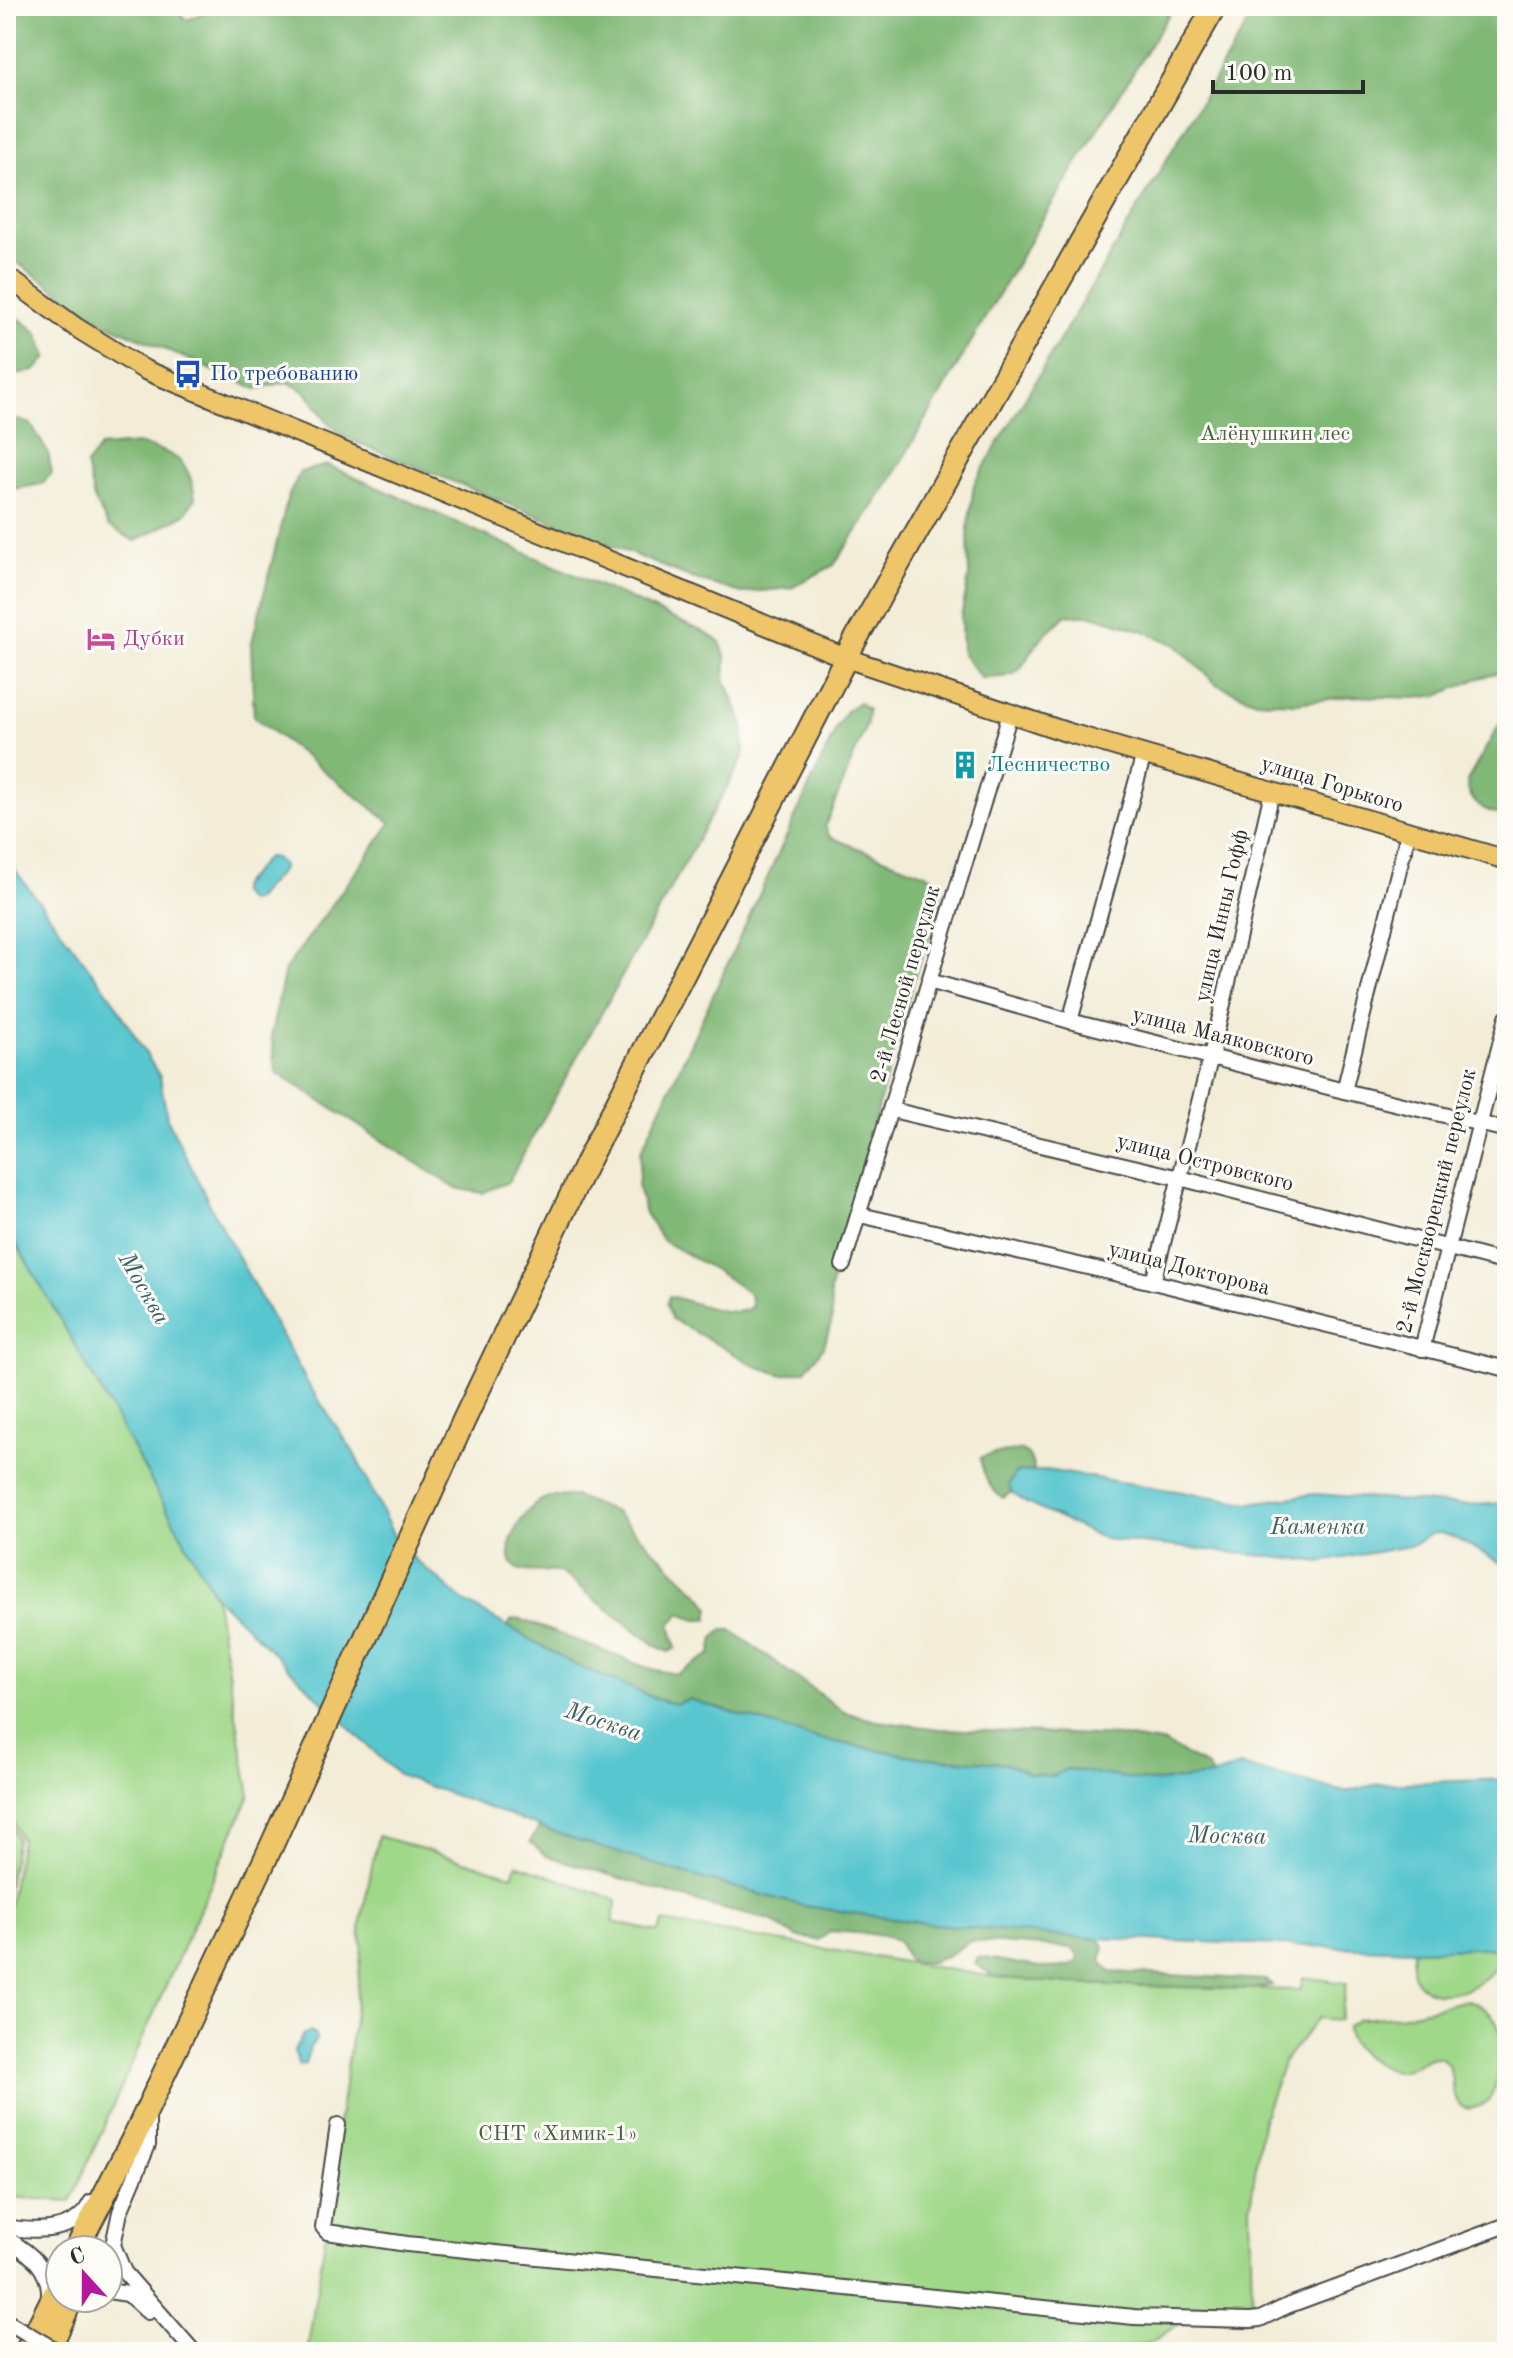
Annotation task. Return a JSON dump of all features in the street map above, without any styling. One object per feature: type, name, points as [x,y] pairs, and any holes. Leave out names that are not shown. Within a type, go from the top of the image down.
[{"type":"highway","points":[[84,2234],[136,2133],[271,1847],[464,1420],[587,1162],[846,658],[1215,6]]},
{"type":"highway","points":[[100,2234],[136,2133]]},
{"type":"highway","points":[[26,2352],[57,2314]]},
{"type":"highway","points":[[48,2352],[59,2314]]},
{"type":"main road","name":"улица Горького","points":[[6,276],[77,328],[145,370],[846,658],[1010,714],[1507,860]]},
{"type":"street","name":"2-й Лесной переулок","points":[[843,1265],[1010,714]]},
{"type":"street","points":[[1070,1021],[1144,754]]},
{"type":"street","name":"улица Инны Гофф","points":[[1153,1282],[1211,1056],[1272,792]]},
{"type":"street","points":[[1344,1091],[1408,833]]},
{"type":"street","name":"улица Маяковского","points":[[929,981],[1070,1021],[1507,1130]]},
{"type":"street","name":"2-й Москворецкий переулок","points":[[1422,1349],[1507,1017]]},
{"type":"street","name":"улица Островского","points":[[892,1110],[1180,1178],[1507,1263]]},
{"type":"street","name":"улица Докторова","points":[[860,1215],[1153,1282],[1507,1369]]},
{"type":"street","points":[[6,2227],[37,2232],[65,2225],[86,2213],[127,2127],[147,2107]]},
{"type":"street","points":[[147,2107],[148,2145],[120,2212],[113,2245],[124,2272],[194,2352]]},
{"type":"street","points":[[338,2125],[323,2227],[327,2232],[407,2244],[1134,2317],[1260,2319],[1287,2306],[1507,2225]]},
{"type":"street","points":[[6,2238],[32,2256],[44,2274]]},
{"type":"street","points":[[124,2293],[139,2302],[184,2352]]},
{"type":"street","points":[[6,2321],[59,2352]]},
{"type":"green space","points":[[6,6],[175,6],[187,20],[218,6],[1174,6],[1039,225],[889,483],[834,565],[791,588],[741,593],[692,578],[345,438],[326,420],[305,391],[287,382],[256,389],[103,322],[6,255]]},
{"type":"green space","name":"Алёнушкин лес","points":[[1258,6],[1507,6],[1507,670],[1476,679],[1440,695],[1415,698],[1354,696],[1296,703],[1256,701],[1216,684],[1176,645],[1144,631],[1092,615],[1067,615],[1042,637],[1018,671],[1005,677],[981,678],[962,653],[961,617],[969,577],[968,528],[974,484]]},
{"type":"green space","points":[[6,308],[38,333],[47,357],[36,370],[6,377]]},
{"type":"green space","points":[[6,416],[31,424],[48,453],[52,473],[41,484],[15,489],[6,480]]},
{"type":"green space","points":[[139,444],[179,460],[189,475],[195,499],[185,514],[135,541],[108,526],[94,499],[86,465],[100,447]]},
{"type":"green space","points":[[327,465],[704,632],[720,642],[726,658],[725,679],[743,723],[744,756],[508,1182],[482,1193],[455,1188],[276,1072],[271,1034],[285,970],[391,823],[254,717],[251,646],[288,497],[300,472]]},
{"type":"green space","points":[[859,702],[868,710],[867,724],[825,826],[829,836],[931,876],[941,890],[940,915],[917,968],[844,1230],[830,1291],[832,1320],[824,1346],[806,1370],[783,1375],[756,1366],[672,1319],[667,1304],[669,1296],[735,1312],[752,1306],[750,1294],[663,1241],[645,1213],[638,1187],[641,1151],[836,729],[846,711]]},
{"type":"green space","points":[[1507,717],[1507,816],[1475,802],[1467,781],[1501,722]]},
{"type":"green space","points":[[6,1226],[215,1596],[250,1795],[71,2201],[6,2197],[6,1921],[21,1840],[6,1805]]},
{"type":"green space","points":[[1019,1450],[1030,1458],[1034,1471],[1016,1473],[1009,1484],[1011,1492],[1003,1498],[987,1481],[980,1458]]},
{"type":"green space","points":[[574,1496],[615,1512],[710,1608],[708,1619],[695,1619],[681,1613],[670,1624],[676,1648],[669,1652],[658,1647],[564,1575],[522,1571],[511,1562],[509,1553],[515,1531],[536,1503],[547,1498]]},
{"type":"green space","points":[[520,1619],[650,1669],[677,1674],[711,1654],[714,1638],[722,1630],[731,1630],[844,1712],[876,1721],[940,1729],[1118,1736],[1166,1744],[1207,1767],[1212,1776],[1152,1782],[1067,1769],[1054,1776],[1030,1774],[1005,1763],[924,1758],[813,1738],[689,1699],[675,1704],[656,1699],[575,1665],[507,1626],[512,1620]]},
{"type":"green space","points":[[6,1812],[17,1839],[6,1895]]},
{"type":"green space","points":[[539,1827],[679,1872],[804,1906],[916,1922],[1099,1939],[1104,1946],[1101,1962],[1111,1972],[1266,1980],[1272,1985],[1254,1989],[1070,1984],[994,1977],[975,1963],[977,1957],[1058,1968],[1078,1961],[1077,1954],[1071,1948],[971,1941],[928,1963],[908,1960],[897,1940],[881,1935],[831,1931],[819,1940],[796,1937],[770,1920],[711,1906],[545,1855],[530,1842]]},
{"type":"green space","name":"СНТ «Химик-1»","points":[[378,1836],[512,1875],[517,1864],[617,1900],[612,1922],[658,1932],[663,1922],[994,1977],[1070,1984],[1300,1990],[1303,1977],[1347,1983],[1340,2020],[1318,2018],[1283,2063],[1262,2122],[1250,2207],[1250,2320],[1186,2319],[1150,2343],[1101,2352],[307,2352],[354,2020],[362,1947],[360,1926]]},
{"type":"green space","points":[[1501,1947],[1497,1964],[1486,1977],[1470,1987],[1452,1992],[1434,1992],[1420,1985],[1413,1972],[1414,1950]]},
{"type":"green space","points":[[1467,2000],[1489,2012],[1501,2040],[1502,2051],[1494,2089],[1490,2098],[1480,2106],[1468,2109],[1456,2100],[1450,2071],[1441,2058],[1431,2058],[1405,2070],[1392,2070],[1366,2057],[1348,2035],[1347,2027],[1358,2019],[1400,2016]]},
{"type":"water","points":[[267,857],[275,858],[283,865],[281,871],[254,901],[248,901],[240,894],[240,887]]},
{"type":"water","name":"Москва","points":[[6,858],[112,998],[160,1077],[167,1118],[213,1211],[308,1384],[354,1453],[398,1545],[465,1602],[575,1665],[656,1699],[675,1704],[689,1699],[813,1738],[924,1758],[1005,1763],[1030,1774],[1054,1776],[1067,1769],[1152,1782],[1212,1776],[1241,1766],[1345,1792],[1379,1784],[1507,1779],[1507,1947],[1414,1950],[1068,1937],[916,1922],[804,1906],[679,1872],[565,1836],[398,1775],[215,1596],[6,1226]]},
{"type":"water","name":"Каменка","points":[[1046,1470],[1250,1503],[1315,1494],[1461,1505],[1507,1503],[1507,1566],[1461,1541],[1437,1533],[1414,1545],[1321,1562],[1104,1539],[1026,1503],[1011,1492],[1009,1484],[1016,1473]]},
{"type":"water","points":[[310,2032],[316,2035],[316,2040],[310,2047],[305,2064],[300,2066],[294,2051],[303,2035]]},
{"type":"place","name":"По требованию","points":[[188,374]]},
{"type":"place","name":"Дубки","points":[[101,639]]},
{"type":"place","name":"Лесничество","points":[[965,765]]}]
